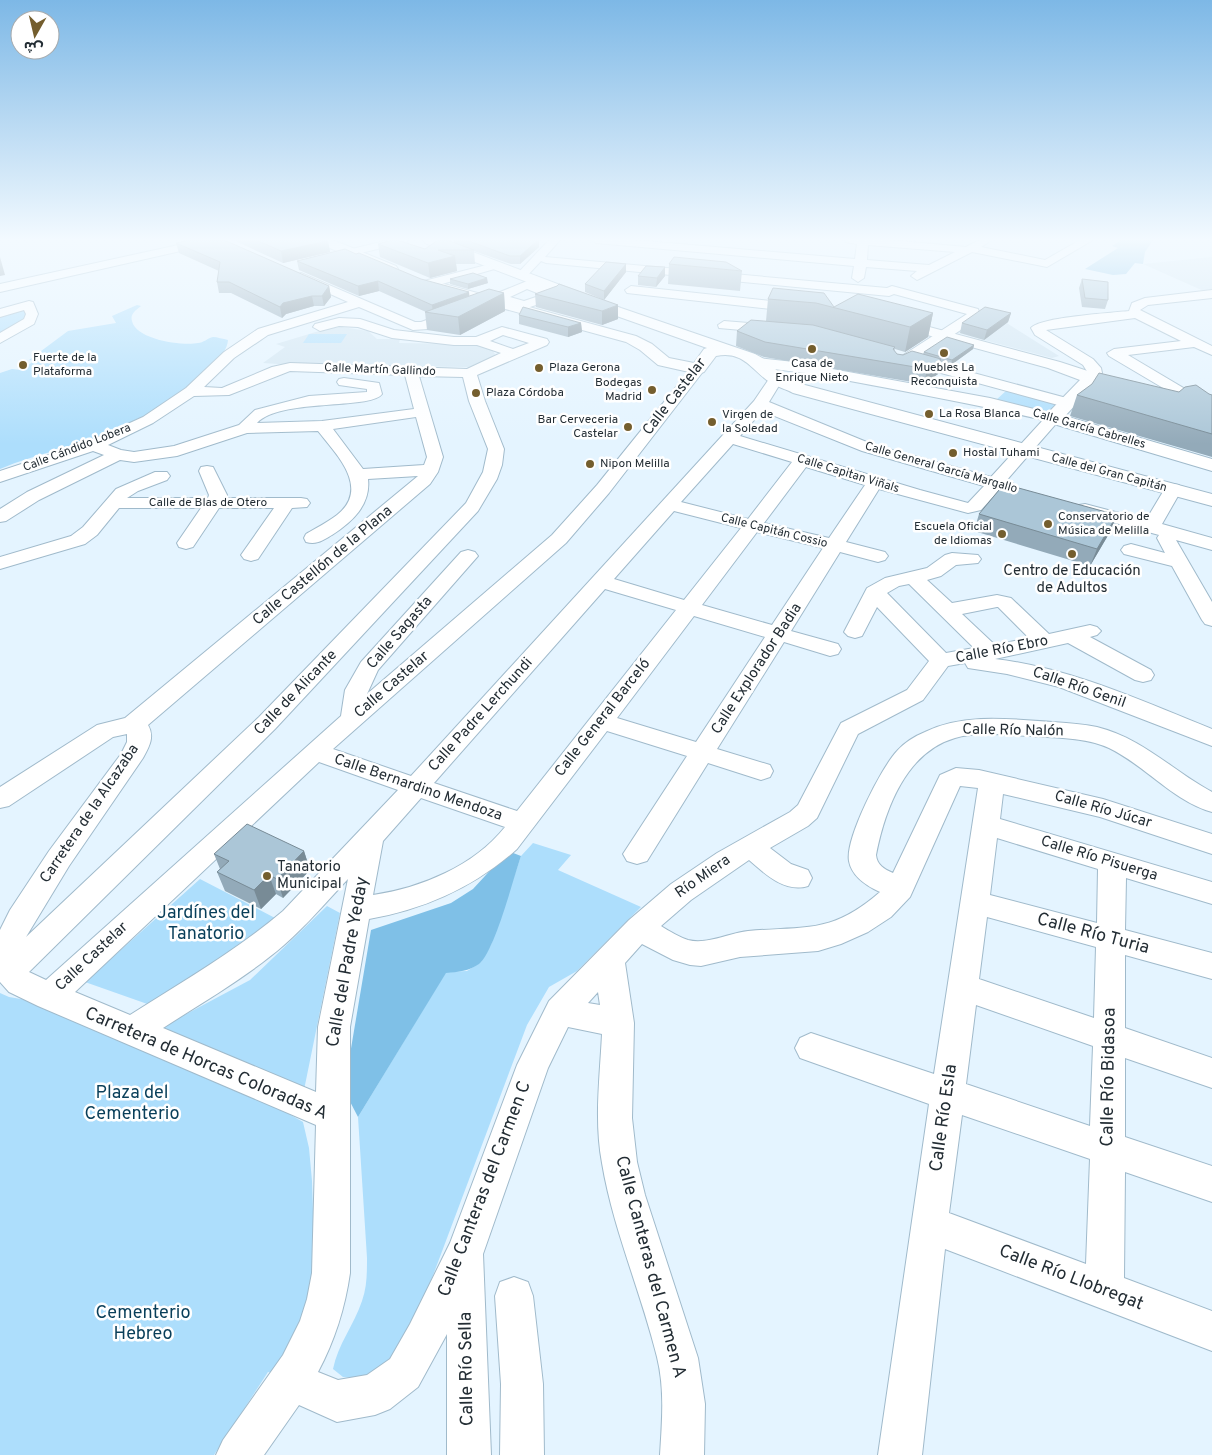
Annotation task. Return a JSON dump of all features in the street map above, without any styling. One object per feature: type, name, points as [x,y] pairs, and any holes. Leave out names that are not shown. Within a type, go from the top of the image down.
[{"type":"main road","points":[[515,308],[631,339],[646,347],[664,362],[698,369]]},
{"type":"main road","points":[[636,308],[707,346]]},
{"type":"main road","points":[[877,318],[1054,365],[1092,378],[1053,418]]},
{"type":"main road","name":"Calle Castelar","points":[[698,369],[707,346],[719,350],[732,351],[757,361]]},
{"type":"main road","points":[[757,361],[776,379]]},
{"type":"main road","name":"Calle del Gran Capitán","points":[[776,379],[817,394],[1212,500]]},
{"type":"main road","name":"Calle García Cabrelles","points":[[1053,418],[1212,465]]},
{"type":"street","points":[[0,313],[18,308]]},
{"type":"street","points":[[0,339],[29,321],[32,314],[30,308]]},
{"type":"street","name":"Calle Cándido Lobera","points":[[0,477],[94,445],[148,420],[191,391],[229,355],[263,332],[342,308]]},
{"type":"street","points":[[370,308],[410,325],[420,326],[470,308]]},
{"type":"street","points":[[707,346],[724,325],[732,308]]},
{"type":"street","points":[[791,308],[808,310]]},
{"type":"street","points":[[872,380],[974,315],[974,312],[958,308]]},
{"type":"street","points":[[1135,308],[1134,310],[1137,314]]},
{"type":"street","points":[[1092,378],[1095,373],[1094,368],[1040,332],[1038,328],[1137,314],[1212,351]]},
{"type":"street","points":[[263,332],[276,336],[290,336],[331,324],[354,322],[370,325],[392,334],[454,341],[478,341],[506,350],[508,352],[506,357]]},
{"type":"street","points":[[724,325],[783,330]]},
{"type":"street","points":[[469,373],[542,342],[502,331],[478,341]]},
{"type":"street","points":[[1196,343],[1114,354],[1212,411]]},
{"type":"street","points":[[757,361],[780,348]]},
{"type":"street","points":[[888,354],[1069,403]]},
{"type":"street","points":[[1054,365],[1072,366],[1078,364],[1080,361],[1079,357]]},
{"type":"street","name":"Calle García Cabrelles","points":[[757,361],[872,380],[1001,405],[1053,418]]},
{"type":"street","name":"Calle Martín Gallindo","points":[[191,391],[224,392],[265,374],[290,367],[469,373]]},
{"type":"street","name":"Calle Castelar","points":[[50,996],[315,752],[559,539],[603,488],[698,369]]},
{"type":"street","points":[[358,474],[431,470],[435,457],[411,371]]},
{"type":"street","name":"Calle de Alicante","points":[[10,972],[267,723],[472,507],[488,482],[496,456],[496,449],[477,401],[469,373]]},
{"type":"street","points":[[245,428],[260,413],[309,401],[374,395],[374,386],[372,385],[265,374]]},
{"type":"street","name":"Calle Padre Lerchundi","points":[[132,1032],[248,956],[273,937],[370,838],[601,582],[760,404],[776,379]]},
{"type":"street","points":[[309,401],[320,388]]},
{"type":"street","points":[[1182,393],[1204,390]]},
{"type":"street","name":"Calle General García Margallo","points":[[760,404],[800,422],[868,448],[1022,492]]},
{"type":"street","points":[[0,517],[33,496],[126,456],[177,451],[245,428],[322,426],[422,412]]},
{"type":"street","points":[[995,484],[1053,418]]},
{"type":"street","points":[[313,538],[343,518],[350,511],[360,486],[358,474],[322,426]]},
{"type":"street","name":"Calle Capitan Viñals","points":[[729,438],[968,508],[975,506],[995,484]]},
{"type":"street","points":[[94,445],[126,456]]},
{"type":"street","name":"Calle General Barceló","points":[[355,910],[385,906],[415,898],[459,879],[490,859],[508,842],[803,460]]},
{"type":"street","name":"Calle Castellón de la Plana","points":[[132,725],[397,504],[424,480],[431,470]]},
{"type":"street","points":[[186,543],[215,503],[218,494],[207,471]]},
{"type":"street","points":[[0,563],[78,540],[90,531],[126,490],[161,476]]},
{"type":"street","name":"Calle Explorador Badia","points":[[637,854],[875,482]]},
{"type":"street","points":[[1158,533],[1173,489]]},
{"type":"street","name":"Calle de Blas de Otero","points":[[114,503],[294,503],[250,555]]},
{"type":"street","points":[[1068,504],[1158,533],[1212,544]]},
{"type":"street","name":"Calle Capitán Cossio","points":[[670,505],[878,556]]},
{"type":"street","points":[[1158,533],[1209,610]]},
{"type":"street","points":[[1131,550],[1179,562]]},
{"type":"street","name":"Calle Sagasta","points":[[352,720],[356,690],[369,666],[468,556]]},
{"type":"street","points":[[855,632],[874,592],[892,582],[934,572],[952,559],[971,560]]},
{"type":"street","points":[[913,577],[991,653]]},
{"type":"street","points":[[601,582],[830,649]]},
{"type":"street","points":[[874,592],[941,661]]},
{"type":"street","points":[[948,610],[997,601],[1004,602],[1045,642]]},
{"type":"street","name":"Calle Río Ebro","points":[[808,811],[849,729],[915,695],[941,661],[1045,642],[1090,630]]},
{"type":"street","points":[[1069,635],[1143,675]]},
{"type":"street","name":"Calle Río Genil","points":[[941,661],[988,664],[1054,677],[1092,690],[1212,738]]},
{"type":"street","points":[[601,721],[762,770]]},
{"type":"street","name":"Carretera de la Alcazaba","points":[[0,799],[105,731],[132,725],[139,730],[139,742],[131,758],[27,907],[10,939],[4,958],[10,972]]},
{"type":"street","name":"Calle Río Nalón","points":[[900,889],[872,874],[862,863],[862,854],[868,830],[894,771],[913,750],[941,733],[964,728],[992,727],[1090,734],[1107,738],[1132,750],[1166,776],[1212,803]]},
{"type":"street","name":"Calle Bernardino Mendoza","points":[[315,752],[415,788],[522,823]]},
{"type":"street","name":"Calle Río Júcar","points":[[900,889],[949,780],[956,777],[965,776],[1103,808],[1212,844]]},
{"type":"street","name":"Calle Río Esla","points":[[900,1455],[929,1224],[992,782]]},
{"type":"street","name":"Río Miera","points":[[609,959],[639,928],[696,880],[750,846],[799,819],[808,811]]},
{"type":"street","name":"Calle Río Pisuerga","points":[[986,825],[1212,893]]},
{"type":"street","name":"Calle del Padre Yeday","points":[[334,1116],[332,1069],[334,1027],[370,838]]},
{"type":"street","points":[[750,846],[780,872],[798,878]]},
{"type":"street","name":"Calle Río Bidasoa","points":[[1105,1291],[1112,862]]},
{"type":"street","points":[[639,928],[679,950],[703,954],[723,948],[756,943],[806,940],[835,933],[858,924],[891,900],[900,889]]},
{"type":"street","name":"Calle Río Turia","points":[[975,902],[1212,966]]},
{"type":"street","name":"Calle Canteras del Carmen C","points":[[292,1381],[337,1401],[375,1394],[404,1373],[424,1338],[465,1252],[533,1065],[560,1011],[609,959]]},
{"type":"street","name":"Calle Canteras del Carmen A","points":[[609,959],[618,1023],[615,1118],[619,1162],[627,1195],[678,1358],[684,1404],[682,1455]]},
{"type":"street","points":[[10,972],[20,983],[50,996]]},
{"type":"street","points":[[963,987],[1212,1073]]},
{"type":"street","name":"Carretera de Horcas Coloradas A","points":[[50,996],[334,1116],[329,1295],[321,1323],[292,1381],[238,1455]]},
{"type":"street","points":[[560,1011],[618,1023]]},
{"type":"street","points":[[811,1048],[1212,1184]]},
{"type":"street","name":"Calle Río Llobregat","points":[[929,1224],[1212,1331]]},
{"type":"street","name":"Calle Río Sella","points":[[465,1252],[469,1455]]},
{"type":"street","points":[[514,1296],[522,1384],[522,1455]]},
{"type":"shaded area","points":[[1005,322],[1059,356],[1052,358],[954,332],[966,326]]},
{"type":"shaded area","points":[[342,327],[368,331],[377,339],[400,339],[399,343],[473,344],[493,351],[495,354],[494,357],[469,367],[263,363],[285,347],[276,344],[329,328]]},
{"type":"shaded area","points":[[508,851],[521,856],[503,914],[485,957],[479,964],[471,968],[459,972],[446,973],[358,1117],[344,1090],[371,930],[451,903],[473,889]]},
{"type":"green space","points":[[18,308],[30,308],[32,314],[0,339],[0,313]]},
{"type":"green space","points":[[130,308],[139,308],[132,316],[135,328],[142,333],[161,340],[191,344],[200,343],[213,337],[228,340],[223,353],[211,368],[194,383],[132,423],[94,441],[36,456],[0,469],[0,373],[12,369],[21,370],[34,361],[29,360],[68,331],[116,323],[112,316]]},
{"type":"green space","points":[[309,334],[347,334],[341,343],[303,343]]},
{"type":"green space","points":[[1007,390],[1057,403],[1047,413],[996,400]]},
{"type":"green space","points":[[533,843],[571,855],[558,870],[641,907],[577,971],[549,987],[527,1025],[411,1334],[395,1360],[370,1380],[343,1377],[333,1369],[335,1360],[362,1301],[367,1275],[358,1117],[446,972],[467,971],[481,962],[491,945],[521,856]]},
{"type":"green space","name":"Jardínes del Tanatorio","points":[[200,879],[275,918],[153,1006],[85,982]]},
{"type":"green space","points":[[327,906],[340,913],[304,1090],[160,1028],[250,980]]},
{"type":"green space","name":"Cementerio Hebreo","points":[[0,993],[9,997],[45,1003],[226,1078],[303,1122],[309,1148],[312,1181],[316,1301],[293,1378],[268,1372],[214,1455],[0,1455]]},
{"type":"building","points":[[436,308],[475,308],[458,317],[425,312]]},
{"type":"building","points":[[523,308],[526,308],[581,323],[568,327],[519,315]]},
{"type":"building","points":[[590,308],[610,308],[602,311]]},
{"type":"building","points":[[835,308],[913,308],[933,313],[910,327]]},
{"type":"building","points":[[984,308],[1011,313],[987,330],[962,323]]},
{"type":"building","points":[[751,320],[813,325],[895,347],[893,349],[897,354],[903,355],[912,351],[941,359],[927,369],[765,342],[737,331]]},
{"type":"building","points":[[947,337],[974,345],[952,360],[924,352]]},
{"type":"building","points":[[1099,373],[1179,392],[1185,387],[1196,385],[1212,395],[1212,434],[1077,395],[1092,384]]},
{"type":"building","points":[[1004,484],[1117,515],[1097,549],[979,514]]},
{"type":"building","points":[[247,824],[304,851],[277,879],[269,875],[254,890],[217,872],[229,861],[214,854]]},
{"type":"place","name":"Casa de Enrique Nieto","points":[[812,349]]},
{"type":"place","name":"Muebles La Reconquista","points":[[944,353]]},
{"type":"place","name":"Fuerte de la Plataforma","points":[[23,365]]},
{"type":"place","name":"Plaza Gerona","points":[[539,368]]},
{"type":"place","name":"Bodegas Madrid","points":[[652,390]]},
{"type":"place","name":"Plaza Córdoba","points":[[476,393]]},
{"type":"place","name":"La Rosa Blanca","points":[[929,414]]},
{"type":"place","name":"Virgen de la Soledad","points":[[712,422]]},
{"type":"place","name":"Bar Cerveceria Castelar","points":[[628,427]]},
{"type":"place","name":"Hostal Tuhami","points":[[953,453]]},
{"type":"place","name":"Nipon Melilla","points":[[590,464]]},
{"type":"place","name":"Conservatorio de Música de Melilla","points":[[1048,524]]},
{"type":"place","name":"Escuela Oficial de Idiomas","points":[[1002,534]]},
{"type":"place","name":"Centro de Educación de Adultos","points":[[1072,554]]},
{"type":"place","name":"Tanatorio Municipal","points":[[267,876]]},
{"type":"park label","name":"Plaza del Cementerio","points":[[132,1103]]}]
